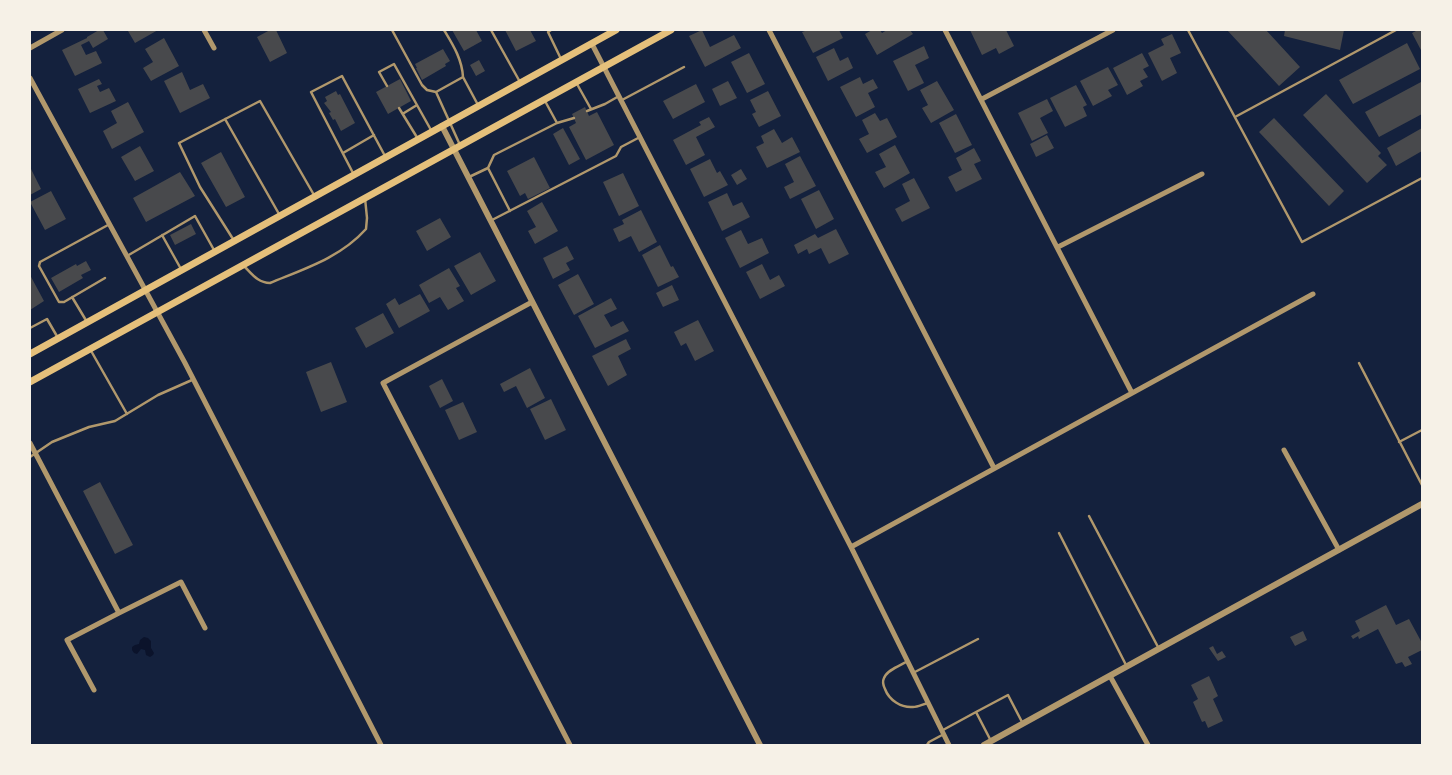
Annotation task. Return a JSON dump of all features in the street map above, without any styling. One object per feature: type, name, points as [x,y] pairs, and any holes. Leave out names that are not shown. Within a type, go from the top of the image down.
[{"type":"main road","points":[[30,354],[616,30]]},
{"type":"main road","points":[[30,382],[671,30]]},
{"type":"street","points":[[30,48],[62,30]]},
{"type":"street","points":[[204,30],[214,48]]},
{"type":"street","points":[[769,30],[994,468]]},
{"type":"street","points":[[946,30],[1132,393]]},
{"type":"street","points":[[982,99],[1113,30]]},
{"type":"street","points":[[592,44],[850,547],[949,745]]},
{"type":"street","points":[[30,78],[194,379],[381,745]]},
{"type":"street","points":[[442,126],[760,745]]},
{"type":"street","points":[[1058,247],[1202,174]]},
{"type":"street","points":[[850,547],[1313,294]]},
{"type":"street","points":[[532,302],[383,383],[570,745]]},
{"type":"street","points":[[30,443],[32,455],[119,613]]},
{"type":"street","points":[[1284,450],[1338,550]]},
{"type":"street","points":[[984,745],[1422,504]]},
{"type":"street","points":[[94,690],[67,640],[182,582],[205,628]]},
{"type":"street","points":[[1110,676],[1148,745]]},
{"type":"lane","points":[[392,30],[422,86],[426,90],[436,92],[463,78]]},
{"type":"lane","points":[[444,30],[458,55],[463,68],[463,78],[479,106]]},
{"type":"lane","points":[[491,30],[520,83]]},
{"type":"lane","points":[[551,30],[548,32],[562,60]]},
{"type":"lane","points":[[1188,30],[1302,242],[1422,178]]},
{"type":"lane","points":[[1235,117],[1396,30]]},
{"type":"lane","points":[[387,86],[379,72],[394,64],[432,132]]},
{"type":"lane","points":[[587,111],[620,98],[684,67]]},
{"type":"lane","points":[[354,175],[311,92],[342,76],[386,157]]},
{"type":"lane","points":[[576,83],[591,109]]},
{"type":"lane","points":[[436,92],[460,145]]},
{"type":"lane","points":[[545,100],[557,123]]},
{"type":"lane","points":[[234,241],[200,187],[180,144],[225,119],[260,101],[314,197]]},
{"type":"lane","points":[[403,114],[417,105]]},
{"type":"lane","points":[[399,108],[418,139]]},
{"type":"lane","points":[[468,178],[488,168],[494,155],[557,123],[574,118]]},
{"type":"lane","points":[[225,119],[280,216]]},
{"type":"lane","points":[[343,153],[374,135]]},
{"type":"lane","points":[[490,221],[616,156],[621,147],[640,137]]},
{"type":"lane","points":[[488,168],[510,211]]},
{"type":"lane","points":[[243,265],[260,281],[270,283],[322,262],[345,248],[366,229],[365,198]]},
{"type":"lane","points":[[126,256],[195,216],[215,252]]},
{"type":"lane","points":[[105,278],[64,302],[59,302],[39,266],[40,262],[109,224]]},
{"type":"lane","points":[[162,235],[181,270]]},
{"type":"lane","points":[[72,297],[87,322]]},
{"type":"lane","points":[[30,328],[47,320],[58,338]]},
{"type":"lane","points":[[89,348],[127,414]]},
{"type":"lane","points":[[1359,363],[1422,485]]},
{"type":"lane","points":[[32,455],[52,442],[89,427],[115,421],[158,395],[194,379]]},
{"type":"lane","points":[[1399,442],[1422,430]]},
{"type":"lane","points":[[1089,516],[1159,649]]},
{"type":"lane","points":[[1059,533],[1126,667]]},
{"type":"lane","points":[[914,673],[978,639]]},
{"type":"lane","points":[[907,661],[887,673],[883,679],[886,694],[894,702],[904,707],[914,708],[928,703]]},
{"type":"lane","points":[[927,745],[943,732],[1008,695],[1023,724]]},
{"type":"lane","points":[[976,712],[991,741]]},
{"type":"water","points":[[144,637],[151,641],[151,648],[154,653],[150,657],[146,655],[145,650],[141,649],[137,654],[132,650],[132,647],[139,644],[140,640]]},
{"type":"building","points":[[99,30],[103,30],[108,39],[93,48],[89,41],[81,45],[86,55],[96,51],[102,63],[75,76],[62,50]]},
{"type":"building","points":[[158,30],[135,43],[128,31]]},
{"type":"building","points":[[270,30],[276,30],[287,53],[270,62],[257,37]]},
{"type":"building","points":[[452,30],[476,30],[482,41],[464,51]]},
{"type":"building","points":[[505,30],[530,30],[536,41],[516,51]]},
{"type":"building","points":[[702,30],[710,47],[734,35],[741,48],[705,67],[689,36]]},
{"type":"building","points":[[808,30],[839,30],[843,38],[813,53],[802,32]]},
{"type":"building","points":[[872,30],[880,30],[882,33],[887,30],[910,30],[913,34],[877,55],[865,34]]},
{"type":"building","points":[[970,30],[1006,30],[1014,46],[999,54],[996,48],[982,55]]},
{"type":"building","points":[[1227,30],[1266,30],[1300,67],[1279,86]]},
{"type":"building","points":[[1285,30],[1344,30],[1340,50],[1284,36]]},
{"type":"building","points":[[1422,30],[1422,52],[1412,33]]},
{"type":"building","points":[[1172,34],[1181,53],[1170,58],[1177,73],[1162,81],[1148,53],[1164,45],[1161,39]]},
{"type":"building","points":[[164,38],[179,66],[151,81],[143,68],[153,62],[145,49]]},
{"type":"building","points":[[1407,43],[1420,69],[1353,104],[1339,80]]},
{"type":"building","points":[[924,46],[929,58],[915,65],[924,83],[908,91],[893,61]]},
{"type":"building","points":[[834,48],[840,61],[848,57],[853,68],[828,81],[816,57]]},
{"type":"building","points":[[443,49],[450,61],[445,64],[446,66],[422,80],[415,64]]},
{"type":"building","points":[[749,53],[765,84],[747,93],[731,62]]},
{"type":"building","points":[[1142,53],[1149,66],[1143,69],[1148,77],[1140,81],[1143,86],[1127,95],[1113,68]]},
{"type":"building","points":[[479,60],[485,71],[476,76],[470,65]]},
{"type":"building","points":[[1108,67],[1118,85],[1108,90],[1112,96],[1093,106],[1080,81]]},
{"type":"building","points":[[182,72],[190,90],[203,84],[210,98],[180,113],[164,81]]},
{"type":"building","points":[[860,77],[863,84],[873,79],[878,88],[868,93],[875,107],[856,117],[840,87]]},
{"type":"building","points":[[99,79],[102,84],[97,86],[100,92],[109,88],[116,101],[90,113],[78,89]]},
{"type":"building","points":[[400,79],[411,101],[388,114],[376,92]]},
{"type":"building","points":[[728,81],[737,98],[720,106],[712,89]]},
{"type":"building","points":[[937,81],[954,110],[931,123],[922,108],[928,105],[920,90]]},
{"type":"building","points":[[1421,82],[1422,114],[1379,137],[1365,112]]},
{"type":"building","points":[[696,84],[705,102],[673,119],[663,101]]},
{"type":"building","points":[[1076,85],[1087,105],[1083,107],[1087,116],[1065,127],[1050,98]]},
{"type":"building","points":[[336,91],[338,95],[340,94],[355,123],[341,131],[324,103],[327,101],[325,97]]},
{"type":"building","points":[[768,91],[781,116],[759,127],[752,114],[756,112],[750,100]]},
{"type":"building","points":[[1326,94],[1381,153],[1378,156],[1387,165],[1367,183],[1303,115]]},
{"type":"building","points":[[1047,99],[1053,111],[1040,118],[1048,133],[1032,141],[1018,113]]},
{"type":"building","points":[[128,102],[144,132],[112,149],[103,131],[117,123],[111,111]]},
{"type":"building","points":[[585,107],[589,116],[597,112],[614,145],[586,160],[569,127],[576,123],[572,114]]},
{"type":"building","points":[[875,113],[880,121],[887,118],[897,137],[867,153],[859,139],[869,134],[862,120]]},
{"type":"building","points":[[956,114],[972,145],[955,153],[939,123]]},
{"type":"building","points":[[709,117],[715,127],[696,137],[705,155],[686,165],[673,140],[701,125],[699,122]]},
{"type":"building","points":[[1274,118],[1344,191],[1329,206],[1259,132]]},
{"type":"building","points":[[563,128],[580,159],[569,165],[553,134]]},
{"type":"building","points":[[1422,128],[1422,151],[1396,166],[1387,148]]},
{"type":"building","points":[[774,129],[782,143],[792,137],[800,152],[767,168],[756,147],[764,143],[761,136]]},
{"type":"building","points":[[1047,135],[1054,148],[1036,157],[1030,144]]},
{"type":"building","points":[[895,145],[910,173],[884,188],[875,172],[886,167],[879,154]]},
{"type":"building","points":[[140,146],[154,171],[135,181],[121,157]]},
{"type":"building","points":[[974,148],[981,161],[974,164],[982,179],[956,192],[948,177],[962,170],[956,158]]},
{"type":"building","points":[[221,152],[245,197],[226,207],[201,163]]},
{"type":"building","points":[[800,156],[816,186],[790,199],[784,187],[794,182],[785,164]]},
{"type":"building","points":[[534,157],[550,188],[528,199],[525,193],[520,196],[507,171]]},
{"type":"building","points":[[710,159],[717,173],[720,171],[728,185],[704,197],[690,169]]},
{"type":"building","points":[[30,167],[41,189],[30,195]]},
{"type":"building","points":[[741,169],[747,179],[737,185],[731,175]]},
{"type":"building","points":[[180,172],[195,196],[146,222],[133,198]]},
{"type":"building","points":[[623,173],[639,206],[619,216],[603,182]]},
{"type":"building","points":[[914,178],[930,208],[902,222],[895,209],[910,201],[902,184]]},
{"type":"building","points":[[819,190],[834,219],[816,229],[801,199]]},
{"type":"building","points":[[51,191],[66,219],[45,230],[30,202]]},
{"type":"building","points":[[727,193],[733,206],[742,202],[750,217],[722,231],[708,202]]},
{"type":"building","points":[[542,202],[558,231],[535,244],[528,231],[536,227],[527,211]]},
{"type":"building","points":[[641,210],[657,242],[639,252],[631,236],[619,242],[613,229],[624,224],[622,220]]},
{"type":"building","points":[[440,218],[451,237],[427,251],[416,231]]},
{"type":"building","points":[[191,224],[196,234],[175,245],[170,235]]},
{"type":"building","points":[[836,229],[849,254],[829,264],[821,248],[809,254],[807,249],[798,254],[794,245],[815,234],[818,238]]},
{"type":"building","points":[[741,230],[748,244],[762,238],[769,253],[740,268],[725,238]]},
{"type":"building","points":[[660,245],[671,267],[673,266],[679,277],[658,287],[642,255]]},
{"type":"building","points":[[567,246],[574,259],[566,263],[570,270],[553,279],[543,258]]},
{"type":"building","points":[[480,252],[496,281],[471,295],[454,266]]},
{"type":"building","points":[[86,261],[91,270],[81,275],[83,278],[59,292],[51,278],[76,264],[77,266]]},
{"type":"building","points":[[762,264],[770,280],[779,275],[785,286],[760,299],[746,272]]},
{"type":"building","points":[[449,268],[460,286],[456,288],[464,301],[448,310],[440,297],[429,303],[419,285]]},
{"type":"building","points":[[578,274],[594,304],[574,315],[558,285]]},
{"type":"building","points":[[30,275],[44,301],[30,310]]},
{"type":"building","points":[[672,285],[679,300],[663,307],[656,293]]},
{"type":"building","points":[[420,294],[430,311],[399,328],[386,304],[395,298],[399,305]]},
{"type":"building","points":[[611,298],[617,309],[604,315],[611,327],[623,321],[629,331],[595,348],[578,316]]},
{"type":"building","points":[[383,313],[394,333],[366,348],[355,328]]},
{"type":"building","points":[[698,320],[714,351],[695,361],[686,343],[681,346],[674,332]]},
{"type":"building","points":[[626,339],[631,349],[618,356],[627,375],[608,386],[592,356]]},
{"type":"building","points":[[331,362],[347,402],[321,412],[306,372]]},
{"type":"building","points":[[530,368],[545,398],[527,408],[516,386],[504,392],[500,384]]},
{"type":"building","points":[[442,379],[453,401],[440,408],[429,386]]},
{"type":"building","points":[[551,399],[566,430],[545,440],[530,409]]},
{"type":"building","points":[[463,402],[477,432],[459,440],[445,410]]},
{"type":"building","points":[[100,482],[133,545],[115,554],[83,491]]},
{"type":"building","points":[[1386,605],[1396,625],[1409,619],[1422,643],[1422,650],[1408,657],[1412,664],[1405,667],[1402,662],[1396,664],[1378,629],[1359,639],[1358,636],[1353,639],[1351,636],[1360,631],[1355,621]]},
{"type":"building","points":[[1303,631],[1307,640],[1295,646],[1290,637]]},
{"type":"building","points":[[1213,646],[1217,654],[1222,651],[1226,657],[1218,661],[1209,648]]},
{"type":"building","points":[[1209,676],[1218,696],[1213,699],[1223,721],[1208,728],[1205,721],[1202,722],[1193,702],[1198,699],[1191,685]]}]
